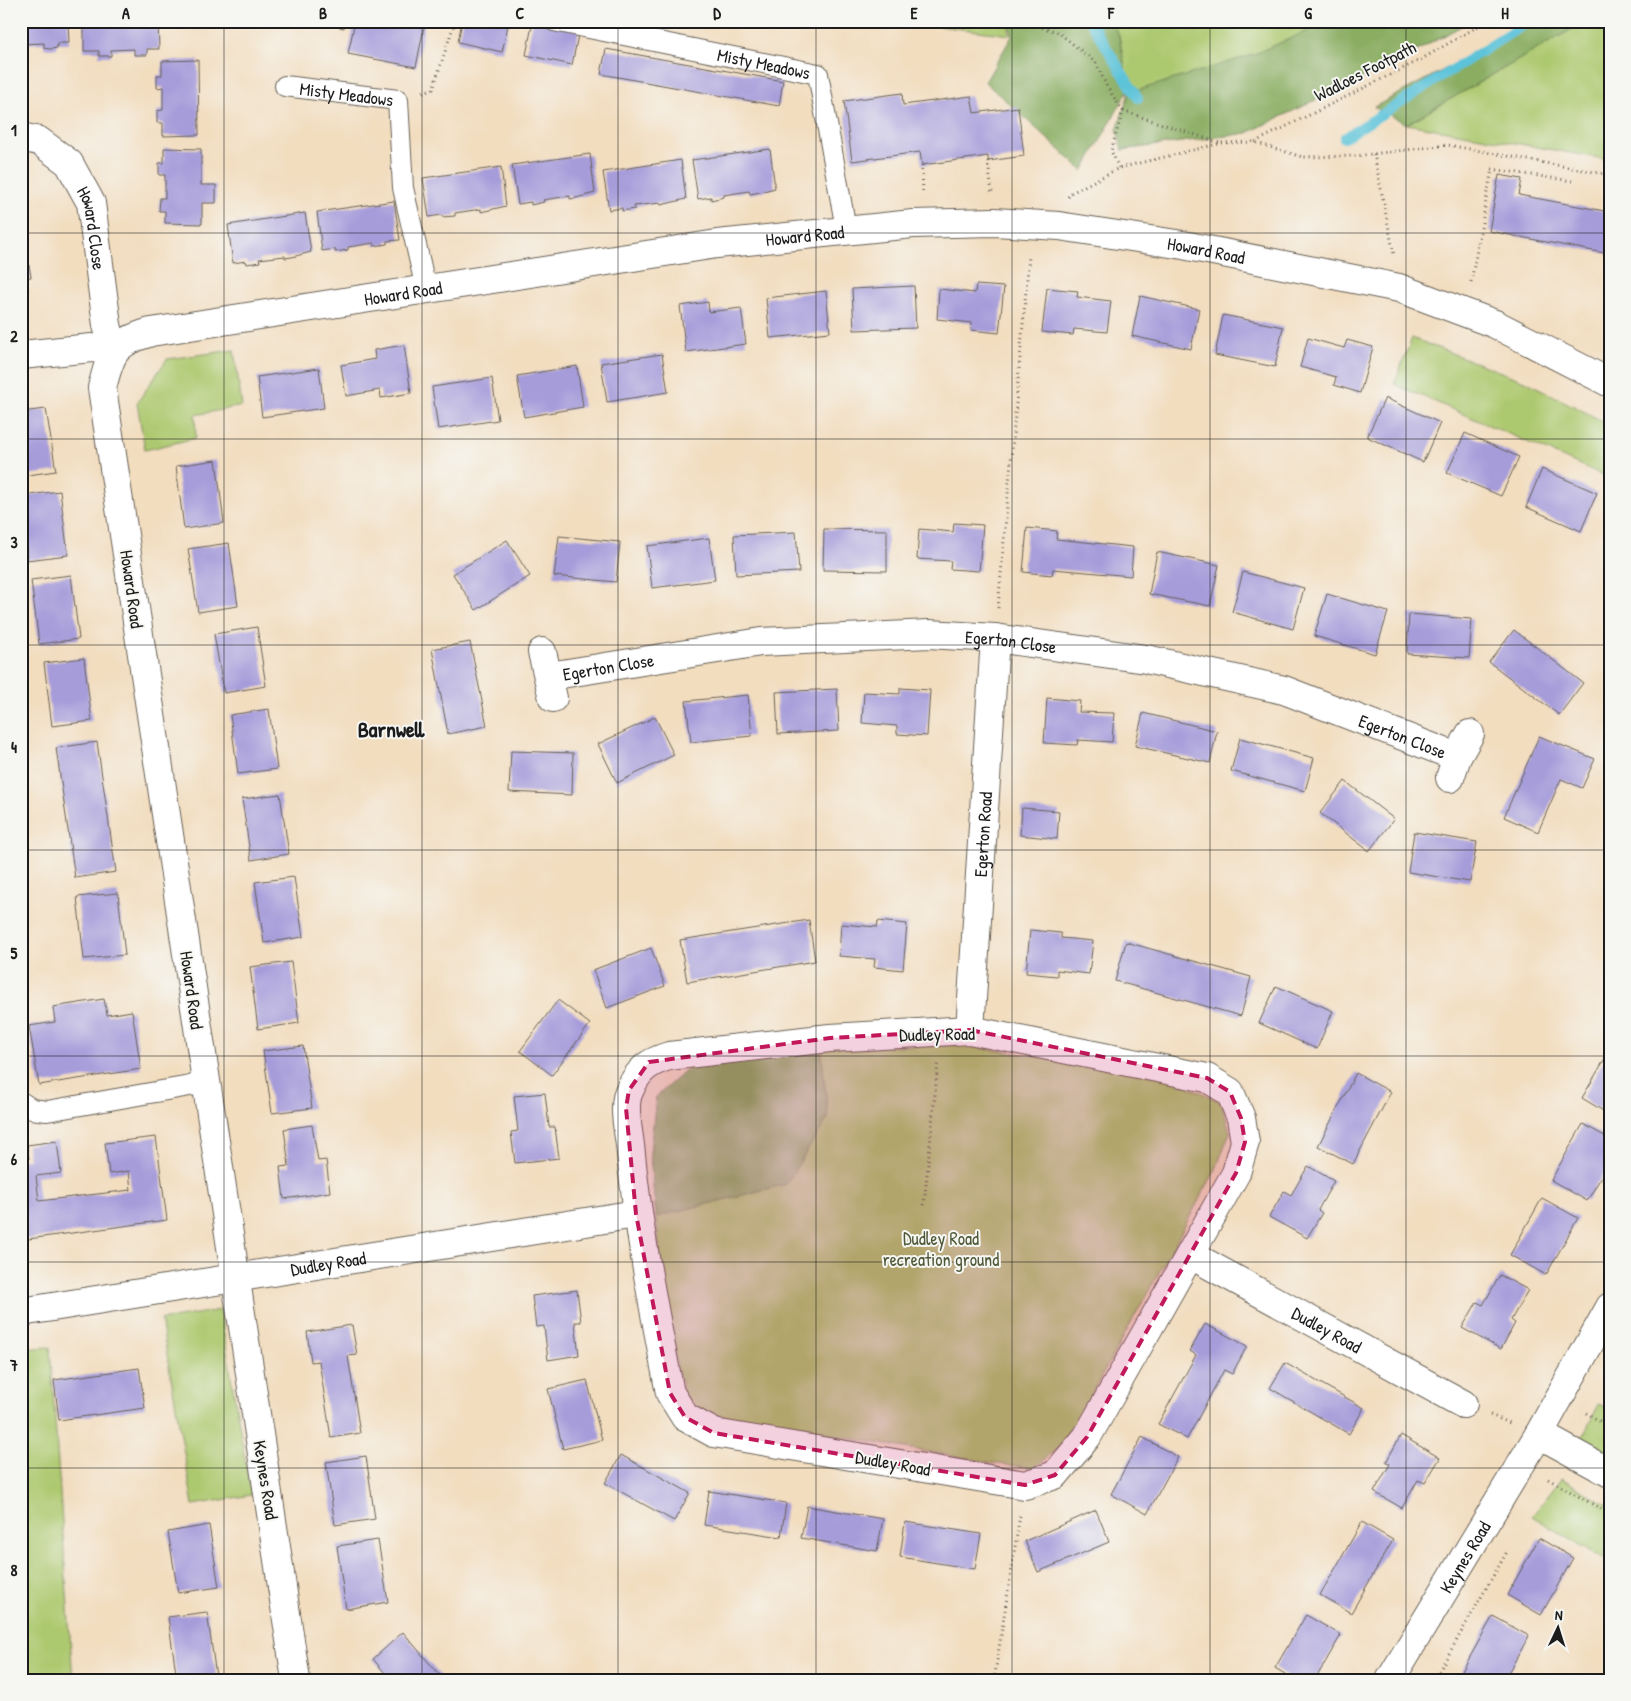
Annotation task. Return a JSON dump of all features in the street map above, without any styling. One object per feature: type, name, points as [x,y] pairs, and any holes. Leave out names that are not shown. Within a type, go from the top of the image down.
[{"type":"street","name":"Howard Close","points":[[21,137],[39,141],[69,164],[91,203],[107,325],[114,352]]},
{"type":"street","name":"Howard Road","points":[[236,1280],[102,388],[114,352],[128,339],[151,332],[717,244],[846,229],[913,224],[994,222],[1059,226],[1183,245],[1399,288],[1495,324],[1610,383]]},
{"type":"street","points":[[21,355],[92,348],[114,352]]},
{"type":"street","name":"Egerton Close","points":[[548,675],[760,642],[929,634],[995,638],[1146,659],[1284,690],[1459,756]]},
{"type":"street","name":"Egerton Road","points":[[970,1030],[995,638]]},
{"type":"street","name":"Dudley Road","points":[[970,1030],[1207,1078],[1230,1092],[1241,1118],[1245,1142],[1236,1173],[1191,1256],[1087,1437],[1055,1475],[1025,1485],[714,1433],[686,1417],[670,1393],[636,1214],[626,1108],[629,1090],[649,1062],[669,1056],[830,1038],[940,1032],[970,1030]]},
{"type":"street","name":"Dudley Road","points":[[21,1312],[236,1280],[636,1214]]},
{"type":"street","name":"Dudley Road","points":[[1191,1256],[1463,1404]]},
{"type":"street","name":"Keynes Road","points":[[236,1280],[296,1680]]},
{"type":"street","points":[[1610,1307],[1539,1434],[1610,1473]]},
{"type":"street","name":"Keynes Road","points":[[1390,1680],[1539,1434]]},
{"type":"lane","name":"Misty Meadows","points":[[554,21],[818,74],[846,229]]},
{"type":"lane","name":"Misty Meadows","points":[[285,86],[398,100],[403,188],[426,289]]},
{"type":"lane","points":[[21,1102],[32,1109],[47,1111],[190,1086],[205,1081]]},
{"type":"path","points":[[398,100],[433,89],[455,21]]},
{"type":"path","points":[[910,21],[1008,21]]},
{"type":"path","points":[[983,22],[1000,26],[1016,21],[1058,32],[1096,63],[1107,87],[1123,111],[1222,143]]},
{"type":"path","name":"Wadloes Footpath","points":[[1254,142],[1420,60],[1487,21]]},
{"type":"path","points":[[1118,168],[1111,151],[1123,111]]},
{"type":"path","points":[[1059,226],[1065,201],[1071,193],[1118,168],[1222,143],[1254,142],[1302,157],[1374,154],[1448,145],[1610,175]]},
{"type":"path","points":[[1374,154],[1389,220],[1399,288]]},
{"type":"path","points":[[1471,284],[1492,170],[1572,180]]},
{"type":"path","points":[[995,638],[1032,224]]},
{"type":"path","points":[[924,1205],[940,1032]]},
{"type":"path","points":[[1463,1404],[1539,1434]]},
{"type":"path","points":[[1585,1413],[1610,1427]]},
{"type":"path","points":[[1548,1479],[1610,1514]]},
{"type":"path","points":[[994,1680],[1025,1485]]},
{"type":"highlighted area","points":[[970,1030],[1207,1078],[1230,1092],[1241,1118],[1245,1142],[1236,1173],[1087,1437],[1055,1475],[1025,1485],[714,1433],[685,1417],[670,1393],[636,1214],[626,1108],[629,1090],[649,1062],[830,1038]]},
{"type":"green space","points":[[899,21],[1008,21],[1010,35]]},
{"type":"green space","points":[[1010,21],[1111,21],[1119,36],[1129,89],[1083,171],[985,82],[1012,36]]},
{"type":"green space","points":[[1111,21],[1470,21],[1413,53],[1247,133],[1122,150],[1129,89],[1119,36]]},
{"type":"green space","points":[[1330,21],[1470,21],[1413,53],[1247,133],[1122,150],[1117,130],[1129,93],[1252,55]]},
{"type":"green space","points":[[1535,21],[1586,21],[1407,124],[1374,107]]},
{"type":"green space","points":[[1586,21],[1610,21],[1610,160],[1407,124]]},
{"type":"green space","points":[[1412,338],[1527,382],[1610,425],[1610,478],[1394,384]]},
{"type":"green space","points":[[234,350],[242,406],[195,415],[196,438],[145,450],[137,403],[167,359]]},
{"type":"green space","name":"Dudley Road recreation ground","points":[[962,1045],[1169,1077],[1221,1102],[1230,1132],[1215,1171],[1065,1442],[1034,1468],[999,1464],[704,1413],[685,1396],[677,1368],[659,1245],[650,1154],[656,1097],[821,1047]]},
{"type":"green space","points":[[821,1047],[828,1118],[786,1184],[656,1217],[650,1154],[656,1097],[689,1067]]},
{"type":"green space","points":[[220,1310],[251,1495],[193,1505],[161,1320]]},
{"type":"green space","points":[[50,1347],[73,1680],[21,1680],[21,1349]]},
{"type":"green space","points":[[1599,1404],[1610,1409],[1610,1459],[1580,1442]]},
{"type":"green space","points":[[1561,1479],[1610,1506],[1610,1563],[1532,1516]]},
{"type":"building","points":[[21,21],[68,21],[69,43],[57,43],[57,48],[50,49],[44,48],[44,43],[21,44]]},
{"type":"building","points":[[84,21],[158,21],[159,49],[147,49],[147,55],[134,55],[134,49],[111,50],[111,56],[99,56],[99,51],[84,51]]},
{"type":"building","points":[[314,21],[345,21],[344,28]]},
{"type":"building","points":[[355,21],[425,22],[416,67],[348,54]]},
{"type":"building","points":[[462,21],[509,21],[502,52],[458,42]]},
{"type":"building","points":[[533,21],[579,30],[572,65],[526,55]]},
{"type":"building","points":[[606,49],[783,81],[779,106],[601,74]]},
{"type":"building","points":[[198,60],[199,135],[163,136],[163,123],[157,123],[157,111],[163,110],[163,87],[157,88],[157,75],[162,75],[162,61]]},
{"type":"building","points":[[902,93],[903,105],[971,96],[974,113],[1018,107],[1024,156],[988,161],[988,156],[922,165],[920,152],[852,161],[844,101]]},
{"type":"building","points":[[164,148],[201,149],[201,185],[216,185],[216,203],[202,203],[202,224],[165,223],[165,211],[159,211],[160,198],[165,198],[165,175],[159,175],[159,163],[164,163]]},
{"type":"building","points":[[770,149],[775,188],[750,194],[749,191],[724,195],[724,197],[711,200],[711,197],[698,199],[692,160]]},
{"type":"building","points":[[590,154],[595,193],[570,199],[570,196],[543,200],[544,202],[531,205],[531,202],[518,204],[512,165]]},
{"type":"building","points":[[681,160],[686,199],[661,205],[660,203],[634,206],[635,209],[622,211],[622,208],[609,210],[603,172]]},
{"type":"building","points":[[501,167],[506,206],[481,212],[481,209],[455,213],[455,216],[429,217],[423,178]]},
{"type":"building","points":[[1499,175],[1522,179],[1519,195],[1610,212],[1609,254],[1489,231]]},
{"type":"building","points":[[394,201],[400,240],[387,241],[387,244],[374,246],[374,243],[348,247],[348,250],[335,252],[335,249],[322,251],[317,212]]},
{"type":"building","points":[[305,213],[311,252],[285,258],[285,256],[259,259],[260,262],[247,264],[246,261],[233,263],[228,225]]},
{"type":"building","points":[[21,230],[25,230],[27,243],[21,243]]},
{"type":"building","points":[[21,257],[24,266],[29,265],[31,277],[26,278],[28,292],[21,293]]},
{"type":"building","points":[[976,285],[1004,287],[999,333],[971,330],[972,323],[937,319],[939,289],[975,293]]},
{"type":"building","points":[[914,286],[916,328],[854,330],[852,289]]},
{"type":"building","points":[[1047,288],[1078,291],[1077,297],[1111,301],[1107,332],[1074,329],[1073,335],[1042,332]]},
{"type":"building","points":[[826,291],[830,332],[770,338],[766,298]]},
{"type":"building","points":[[1140,296],[1199,309],[1191,349],[1132,336]]},
{"type":"building","points":[[708,302],[709,312],[741,308],[746,344],[686,352],[680,306]]},
{"type":"building","points":[[1223,315],[1283,327],[1275,367],[1215,355]]},
{"type":"building","points":[[1308,338],[1344,348],[1347,340],[1373,347],[1360,393],[1334,385],[1336,377],[1300,367]]},
{"type":"building","points":[[404,345],[411,393],[381,398],[380,390],[346,396],[341,365],[375,359],[374,350]]},
{"type":"building","points":[[662,354],[668,392],[607,402],[601,363]]},
{"type":"building","points":[[577,366],[583,407],[524,417],[517,376]]},
{"type":"building","points":[[319,368],[324,408],[262,417],[257,377]]},
{"type":"building","points":[[492,378],[498,420],[438,429],[432,387]]},
{"type":"building","points":[[1385,398],[1440,423],[1423,462],[1367,437]]},
{"type":"building","points":[[46,409],[56,471],[21,476],[21,412]]},
{"type":"building","points":[[1465,433],[1519,457],[1501,496],[1447,473]]},
{"type":"building","points":[[216,460],[224,523],[184,529],[176,466]]},
{"type":"building","points":[[1542,469],[1597,493],[1581,531],[1526,507]]},
{"type":"building","points":[[60,491],[68,555],[27,560],[21,496]]},
{"type":"building","points":[[954,523],[983,525],[979,571],[950,569],[951,561],[917,559],[919,529],[953,532]]},
{"type":"building","points":[[1027,528],[1057,531],[1056,539],[1133,547],[1131,576],[1053,569],[1052,575],[1023,572]]},
{"type":"building","points":[[824,529],[887,530],[887,571],[823,570]]},
{"type":"building","points":[[796,532],[799,572],[736,575],[734,535]]},
{"type":"building","points":[[559,536],[620,542],[616,582],[554,576]]},
{"type":"building","points":[[709,538],[715,580],[652,588],[647,546]]},
{"type":"building","points":[[507,540],[530,576],[476,610],[453,574]]},
{"type":"building","points":[[229,543],[238,606],[198,612],[188,549]]},
{"type":"building","points":[[1157,552],[1219,565],[1210,606],[1149,594]]},
{"type":"building","points":[[1243,572],[1304,588],[1293,629],[1232,612]]},
{"type":"building","points":[[71,575],[79,639],[39,644],[31,580]]},
{"type":"building","points":[[1327,594],[1388,612],[1375,654],[1314,636]]},
{"type":"building","points":[[1409,614],[1472,619],[1469,658],[1407,654]]},
{"type":"building","points":[[257,627],[266,686],[224,693],[214,634]]},
{"type":"building","points":[[1514,630],[1583,683],[1559,715],[1489,662]]},
{"type":"building","points":[[470,642],[487,726],[448,734],[432,649]]},
{"type":"building","points":[[84,658],[92,721],[52,726],[44,663]]},
{"type":"building","points":[[900,688],[930,690],[927,736],[897,734],[897,726],[862,723],[864,692],[900,694]]},
{"type":"building","points":[[837,689],[839,731],[778,734],[776,692]]},
{"type":"building","points":[[748,695],[752,736],[691,742],[686,701]]},
{"type":"building","points":[[1047,698],[1080,701],[1079,712],[1114,713],[1112,742],[1078,740],[1077,745],[1044,743]]},
{"type":"building","points":[[269,709],[277,769],[238,774],[230,715]]},
{"type":"building","points":[[1143,713],[1217,731],[1210,763],[1135,746]]},
{"type":"building","points":[[655,717],[674,755],[617,783],[598,744]]},
{"type":"building","points":[[1539,736],[1595,759],[1582,788],[1561,779],[1538,832],[1504,817]]},
{"type":"building","points":[[1240,738],[1314,758],[1305,791],[1231,771]]},
{"type":"building","points":[[97,742],[116,872],[75,878],[56,748]]},
{"type":"building","points":[[511,751],[573,753],[572,795],[509,792]]},
{"type":"building","points":[[1345,781],[1394,819],[1369,851],[1320,813]]},
{"type":"building","points":[[280,794],[289,854],[251,860],[242,799]]},
{"type":"building","points":[[1022,808],[1059,811],[1057,839],[1020,835]]},
{"type":"building","points":[[1414,832],[1477,842],[1470,882],[1408,872]]},
{"type":"building","points":[[294,877],[303,937],[264,943],[255,882]]},
{"type":"building","points":[[118,893],[125,955],[84,959],[77,897]]},
{"type":"building","points":[[809,920],[815,961],[687,982],[680,940]]},
{"type":"building","points":[[878,921],[907,924],[903,970],[874,967],[875,959],[839,956],[841,924],[877,927]]},
{"type":"building","points":[[1030,930],[1061,933],[1061,938],[1093,941],[1089,974],[1057,970],[1057,976],[1026,973]]},
{"type":"building","points":[[1126,942],[1251,977],[1241,1016],[1115,981]]},
{"type":"building","points":[[651,948],[665,986],[607,1008],[593,970]]},
{"type":"building","points":[[291,962],[299,1023],[258,1029],[250,967]]},
{"type":"building","points":[[1276,986],[1333,1011],[1317,1049],[1259,1023]]},
{"type":"building","points":[[104,999],[107,1015],[132,1011],[141,1069],[39,1085],[29,1026],[55,1022],[53,1007]]},
{"type":"building","points":[[558,1000],[590,1024],[552,1075],[520,1051]]},
{"type":"building","points":[[303,1046],[312,1108],[272,1113],[263,1051]]},
{"type":"building","points":[[1610,1050],[1610,1115],[1582,1098]]},
{"type":"building","points":[[1356,1073],[1391,1092],[1353,1164],[1318,1146]]},
{"type":"building","points":[[545,1093],[549,1127],[555,1127],[559,1158],[515,1163],[511,1132],[518,1131],[514,1096]]},
{"type":"building","points":[[1583,1124],[1610,1139],[1610,1162],[1587,1201],[1551,1180]]},
{"type":"building","points":[[312,1125],[318,1161],[326,1160],[330,1192],[284,1199],[280,1167],[289,1166],[284,1129]]},
{"type":"building","points":[[156,1137],[167,1220],[21,1240],[21,1160],[29,1159],[27,1145],[57,1141],[61,1173],[36,1176],[39,1201],[131,1190],[129,1171],[109,1174],[105,1143]]},
{"type":"building","points":[[1308,1166],[1334,1181],[1318,1210],[1322,1213],[1307,1238],[1269,1217],[1284,1191],[1291,1195]]},
{"type":"building","points":[[1542,1198],[1578,1218],[1546,1275],[1510,1255]]},
{"type":"building","points":[[1500,1275],[1528,1290],[1511,1320],[1515,1323],[1501,1349],[1462,1328],[1477,1302],[1483,1305]]},
{"type":"building","points":[[577,1290],[581,1322],[575,1322],[579,1355],[548,1360],[544,1326],[536,1327],[532,1296]]},
{"type":"building","points":[[1205,1324],[1247,1346],[1232,1374],[1224,1370],[1187,1439],[1158,1424],[1196,1355],[1190,1351]]},
{"type":"building","points":[[352,1325],[357,1355],[348,1356],[360,1433],[331,1438],[319,1361],[311,1362],[307,1332]]},
{"type":"building","points":[[1285,1363],[1364,1408],[1349,1434],[1270,1388]]},
{"type":"building","points":[[139,1368],[145,1408],[59,1420],[54,1380]]},
{"type":"building","points":[[587,1380],[602,1440],[563,1449],[548,1389]]},
{"type":"building","points":[[1401,1435],[1440,1458],[1425,1483],[1418,1480],[1402,1508],[1374,1492],[1390,1464],[1386,1462]]},
{"type":"building","points":[[1142,1437],[1178,1457],[1147,1514],[1111,1494]]},
{"type":"building","points":[[621,1455],[690,1493],[674,1521],[605,1483]]},
{"type":"building","points":[[366,1456],[375,1519],[335,1525],[326,1462]]},
{"type":"building","points":[[709,1491],[786,1503],[781,1537],[704,1525]]},
{"type":"building","points":[[807,1506],[883,1519],[877,1551],[801,1538]]},
{"type":"building","points":[[1096,1510],[1109,1542],[1038,1572],[1025,1541]]},
{"type":"building","points":[[905,1522],[981,1534],[975,1569],[900,1557]]},
{"type":"building","points":[[1362,1522],[1393,1540],[1351,1613],[1320,1595]]},
{"type":"building","points":[[209,1525],[219,1587],[178,1593],[168,1532]]},
{"type":"building","points":[[1539,1538],[1573,1558],[1541,1615],[1507,1595]]},
{"type":"building","points":[[378,1540],[388,1602],[346,1609],[337,1546]]},
{"type":"building","points":[[207,1612],[216,1676],[177,1680],[168,1617]]},
{"type":"building","points":[[1306,1615],[1341,1635],[1315,1680],[1295,1680],[1275,1668]]},
{"type":"building","points":[[1493,1616],[1529,1636],[1504,1680],[1457,1680]]},
{"type":"building","points":[[403,1632],[444,1680],[391,1680],[373,1659]]},
{"type":"waterway","points":[[1090,21],[1138,98]]},
{"type":"waterway","points":[[1344,138],[1530,21]]},
{"type":"district","name":"Barnwell","points":[[391,729]]}]
